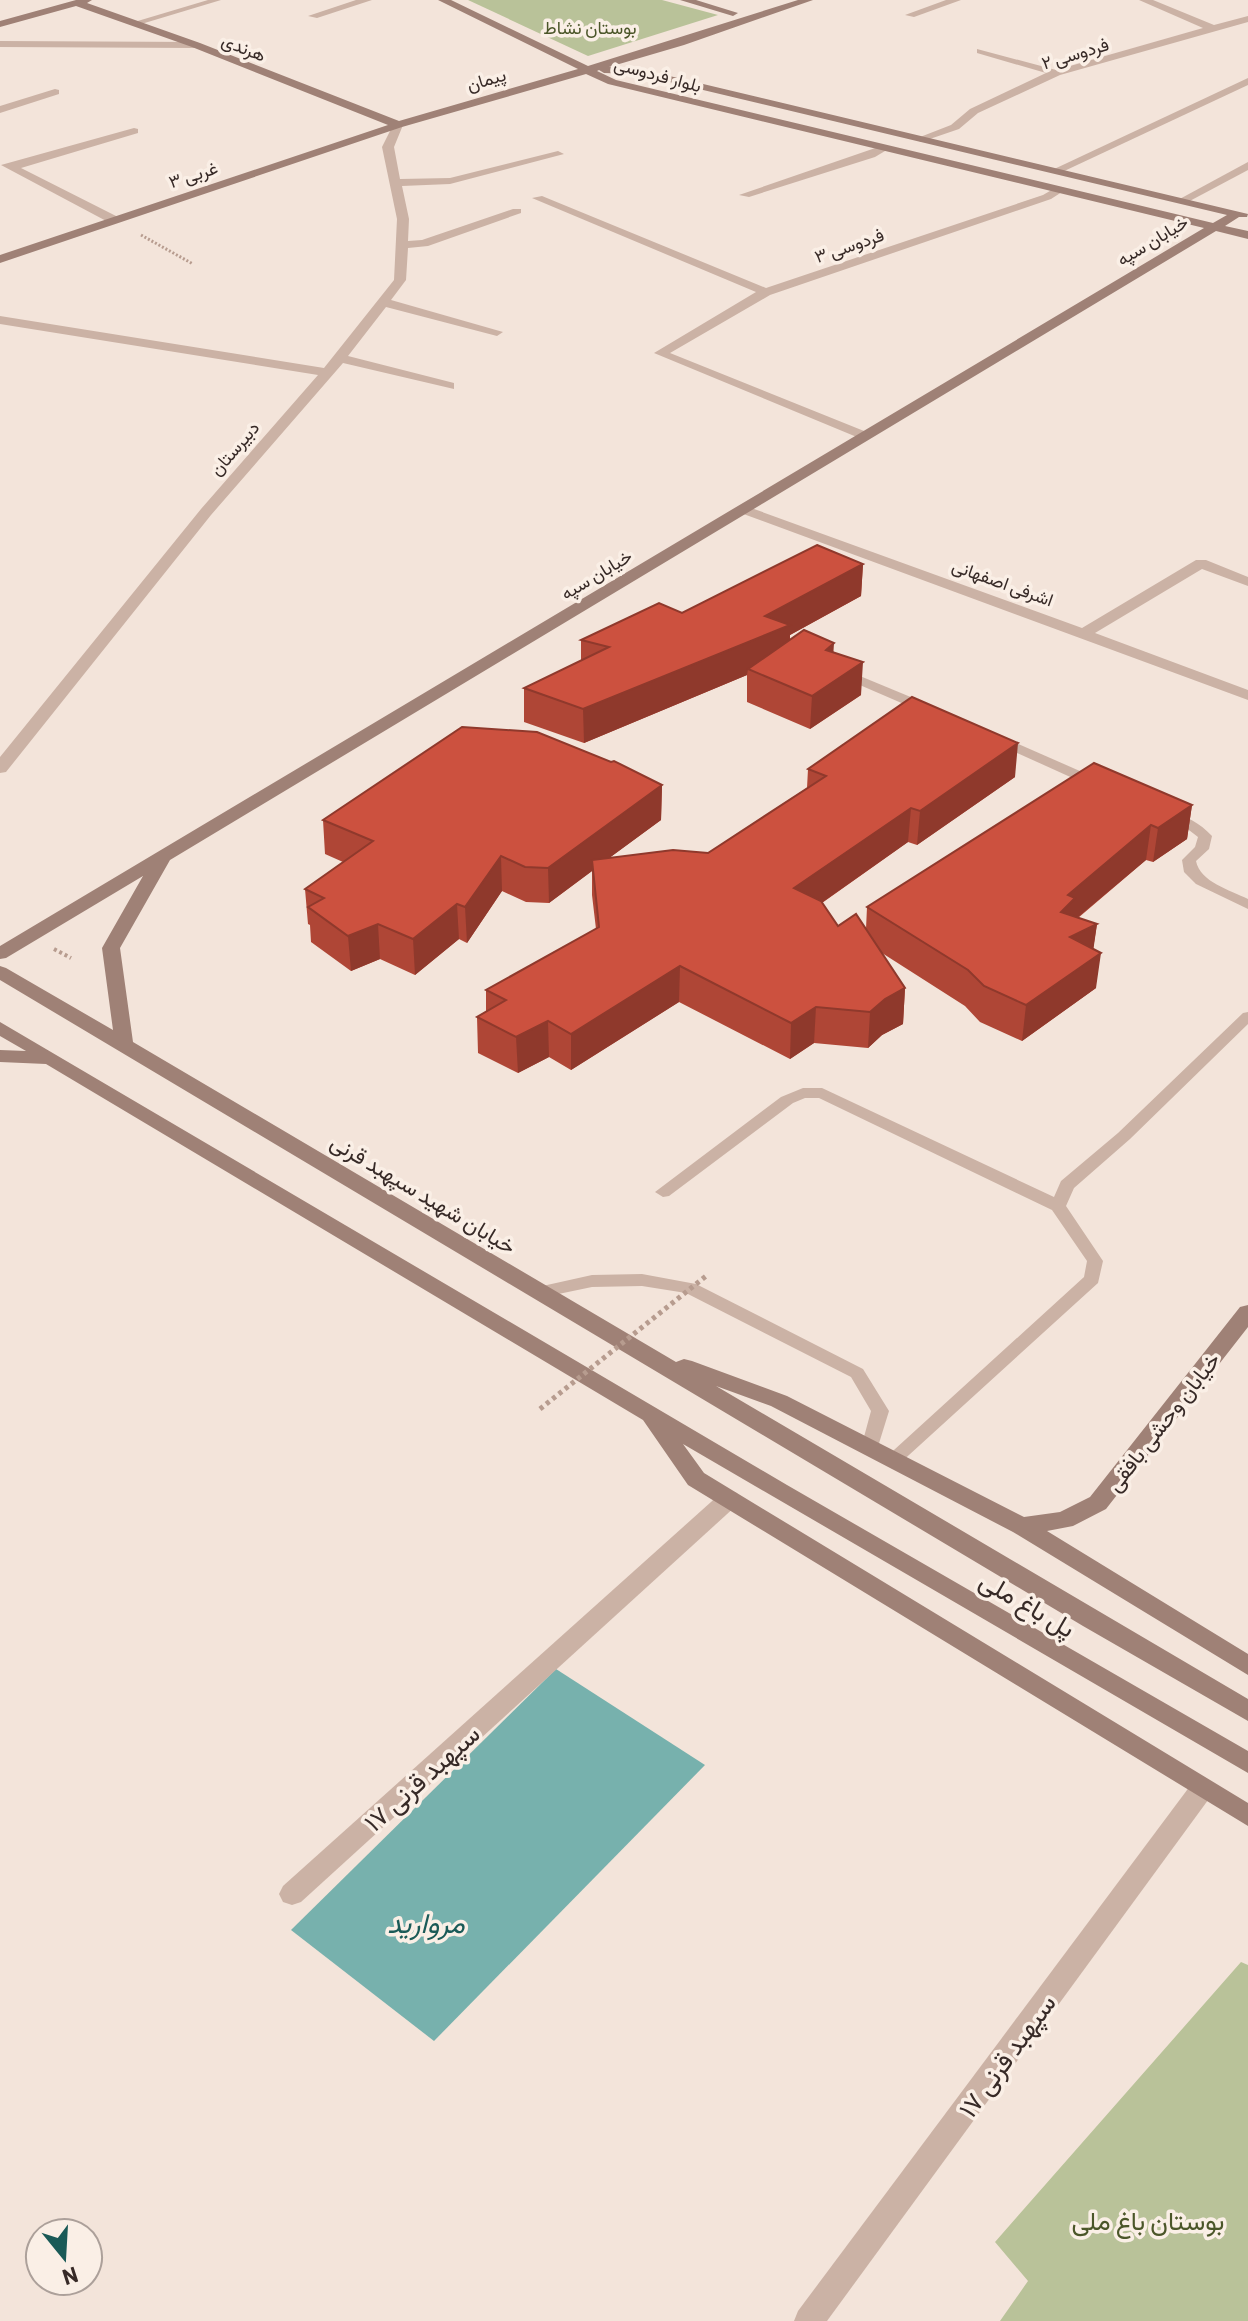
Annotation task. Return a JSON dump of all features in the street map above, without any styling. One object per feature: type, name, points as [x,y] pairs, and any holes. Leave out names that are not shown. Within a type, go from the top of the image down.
[{"type":"main road","points":[[443,0],[584,68],[680,43],[808,0]]},
{"type":"main road","points":[[685,0],[733,13]]},
{"type":"main road","points":[[677,31],[781,0]]},
{"type":"main road","name":"هرندی","points":[[82,1],[398,125]]},
{"type":"main road","points":[[0,24],[82,1]]},
{"type":"main road","points":[[584,68],[595,56],[663,35]]},
{"type":"main road","points":[[674,57],[680,43]]},
{"type":"main road","name":"بلوار فردوسی","points":[[584,68],[636,71],[1242,215]]},
{"type":"main road","name":"بلوار فردوسی","points":[[584,68],[612,82],[1248,235]]},
{"type":"main road","name":"پیمان","points":[[398,125],[584,68]]},
{"type":"main road","points":[[677,70],[707,88]]},
{"type":"main road","name":"۳ غربی","points":[[0,259],[398,125]]},
{"type":"main road","name":"خیابان سپه","points":[[0,954],[1213,227],[1242,215]]},
{"type":"main road","points":[[124,1044],[111,948],[163,857]]},
{"type":"main road","name":"خیابان شهید سپهبد قرنی","points":[[0,972],[635,1345],[821,1461]]},
{"type":"main road","points":[[0,1028],[648,1413],[696,1479],[1248,1816]]},
{"type":"main road","points":[[0,1056],[51,1058]]},
{"type":"main road","name":"خیابان وحشی بافقی","points":[[1021,1526],[1065,1520],[1098,1503],[1248,1312]]},
{"type":"main road","points":[[635,1345],[779,1401],[1021,1526],[1248,1666]]},
{"type":"main road","name":"پل باغ ملی","points":[[648,1413],[1248,1763]]},
{"type":"main road","name":"پل باغ ملی","points":[[821,1461],[1248,1711]]},
{"type":"street","points":[[313,16],[367,0]]},
{"type":"street","points":[[1147,0],[1216,30]]},
{"type":"street","points":[[910,15],[950,1]]},
{"type":"street","name":"فردوسی ۲","points":[[921,139],[955,127],[974,111],[1056,73],[1248,19]]},
{"type":"street","points":[[0,44],[196,45]]},
{"type":"street","points":[[981,51],[1056,73]]},
{"type":"street","points":[[1056,171],[1248,81]]},
{"type":"street","points":[[0,110],[55,92]]},
{"type":"street","name":"دبیرستان","points":[[0,768],[206,512],[340,358],[400,280],[403,219],[388,147],[398,125]]},
{"type":"street","points":[[6,165],[134,131]]},
{"type":"street","points":[[745,195],[871,155],[884,148]]},
{"type":"street","points":[[394,183],[450,181],[558,154]]},
{"type":"street","points":[[6,165],[114,220]]},
{"type":"street","points":[[1182,201],[1248,165]]},
{"type":"street","name":"فردوسی ۳","points":[[864,436],[660,353],[766,292],[1047,197],[1059,190]]},
{"type":"street","points":[[538,198],[652,248],[766,292]]},
{"type":"street","points":[[402,245],[424,243],[517,211]]},
{"type":"street","points":[[383,302],[497,332]]},
{"type":"street","points":[[0,320],[327,372]]},
{"type":"street","points":[[340,358],[449,386]]},
{"type":"street","name":"اشرفی اصفهانی","points":[[743,509],[1248,695]]},
{"type":"street","points":[[1085,633],[1201,563],[1248,582]]},
{"type":"street","name":"سپهبد قرنی ۱۷","points":[[292,1894],[729,1499]]},
{"type":"street","name":"سپهبد قرنی ۱۷","points":[[809,2321],[1202,1789]]},
{"type":"lane","points":[[135,23],[217,0]]},
{"type":"lane","points":[[837,670],[939,713]]},
{"type":"lane","points":[[982,732],[1105,788]]},
{"type":"lane","points":[[1161,812],[1190,824],[1205,836],[1202,849],[1189,860],[1191,872],[1201,881],[1248,905]]},
{"type":"lane","points":[[1058,1206],[1067,1185],[1124,1136],[1248,1016]]},
{"type":"lane","points":[[663,1192],[787,1100],[803,1093],[822,1093],[1058,1206],[1095,1261],[1092,1279],[892,1460]]},
{"type":"lane","points":[[544,1291],[592,1281],[642,1280],[690,1288],[857,1373],[880,1411],[870,1448]]},
{"type":"path","points":[[114,220],[193,264]]},
{"type":"path","points":[[540,1409],[583,1374],[635,1345],[690,1288],[706,1276]]},
{"type":"green space","name":"بوستان نشاط","points":[[468,0],[662,0],[718,15],[588,56]]},
{"type":"green space","name":"بوستان باغ ملی","points":[[1241,1962],[1248,1965],[1248,2321],[1000,2321],[1028,2281],[995,2242]]},
{"type":"water","name":"مروارید","points":[[556,1669],[705,1765],[434,2041],[291,1930]]},
{"type":"building","points":[[817,545],[863,564],[765,616],[790,625],[583,709],[524,688],[609,647],[581,640],[659,603],[682,613]]},
{"type":"building","points":[[804,630],[834,643],[826,650],[863,662],[812,696],[748,669]]},
{"type":"building","points":[[912,697],[1018,743],[920,811],[911,808],[794,888],[821,901],[838,926],[856,914],[905,988],[870,1012],[816,1007],[791,1023],[680,966],[571,1034],[548,1021],[516,1037],[477,1017],[506,1000],[486,990],[599,927],[592,860],[673,850],[708,853],[826,776],[808,769]]},
{"type":"building","points":[[462,727],[537,732],[614,761],[662,785],[548,868],[525,867],[501,856],[465,907],[457,904],[413,939],[378,924],[348,936],[308,907],[324,898],[305,889],[373,841],[323,820]]},
{"type":"building","points":[[1094,763],[1192,805],[1158,828],[1151,825],[1068,895],[1075,898],[1061,912],[1097,924],[1070,937],[1101,953],[1026,1005],[984,986],[968,970],[867,907]]}]
